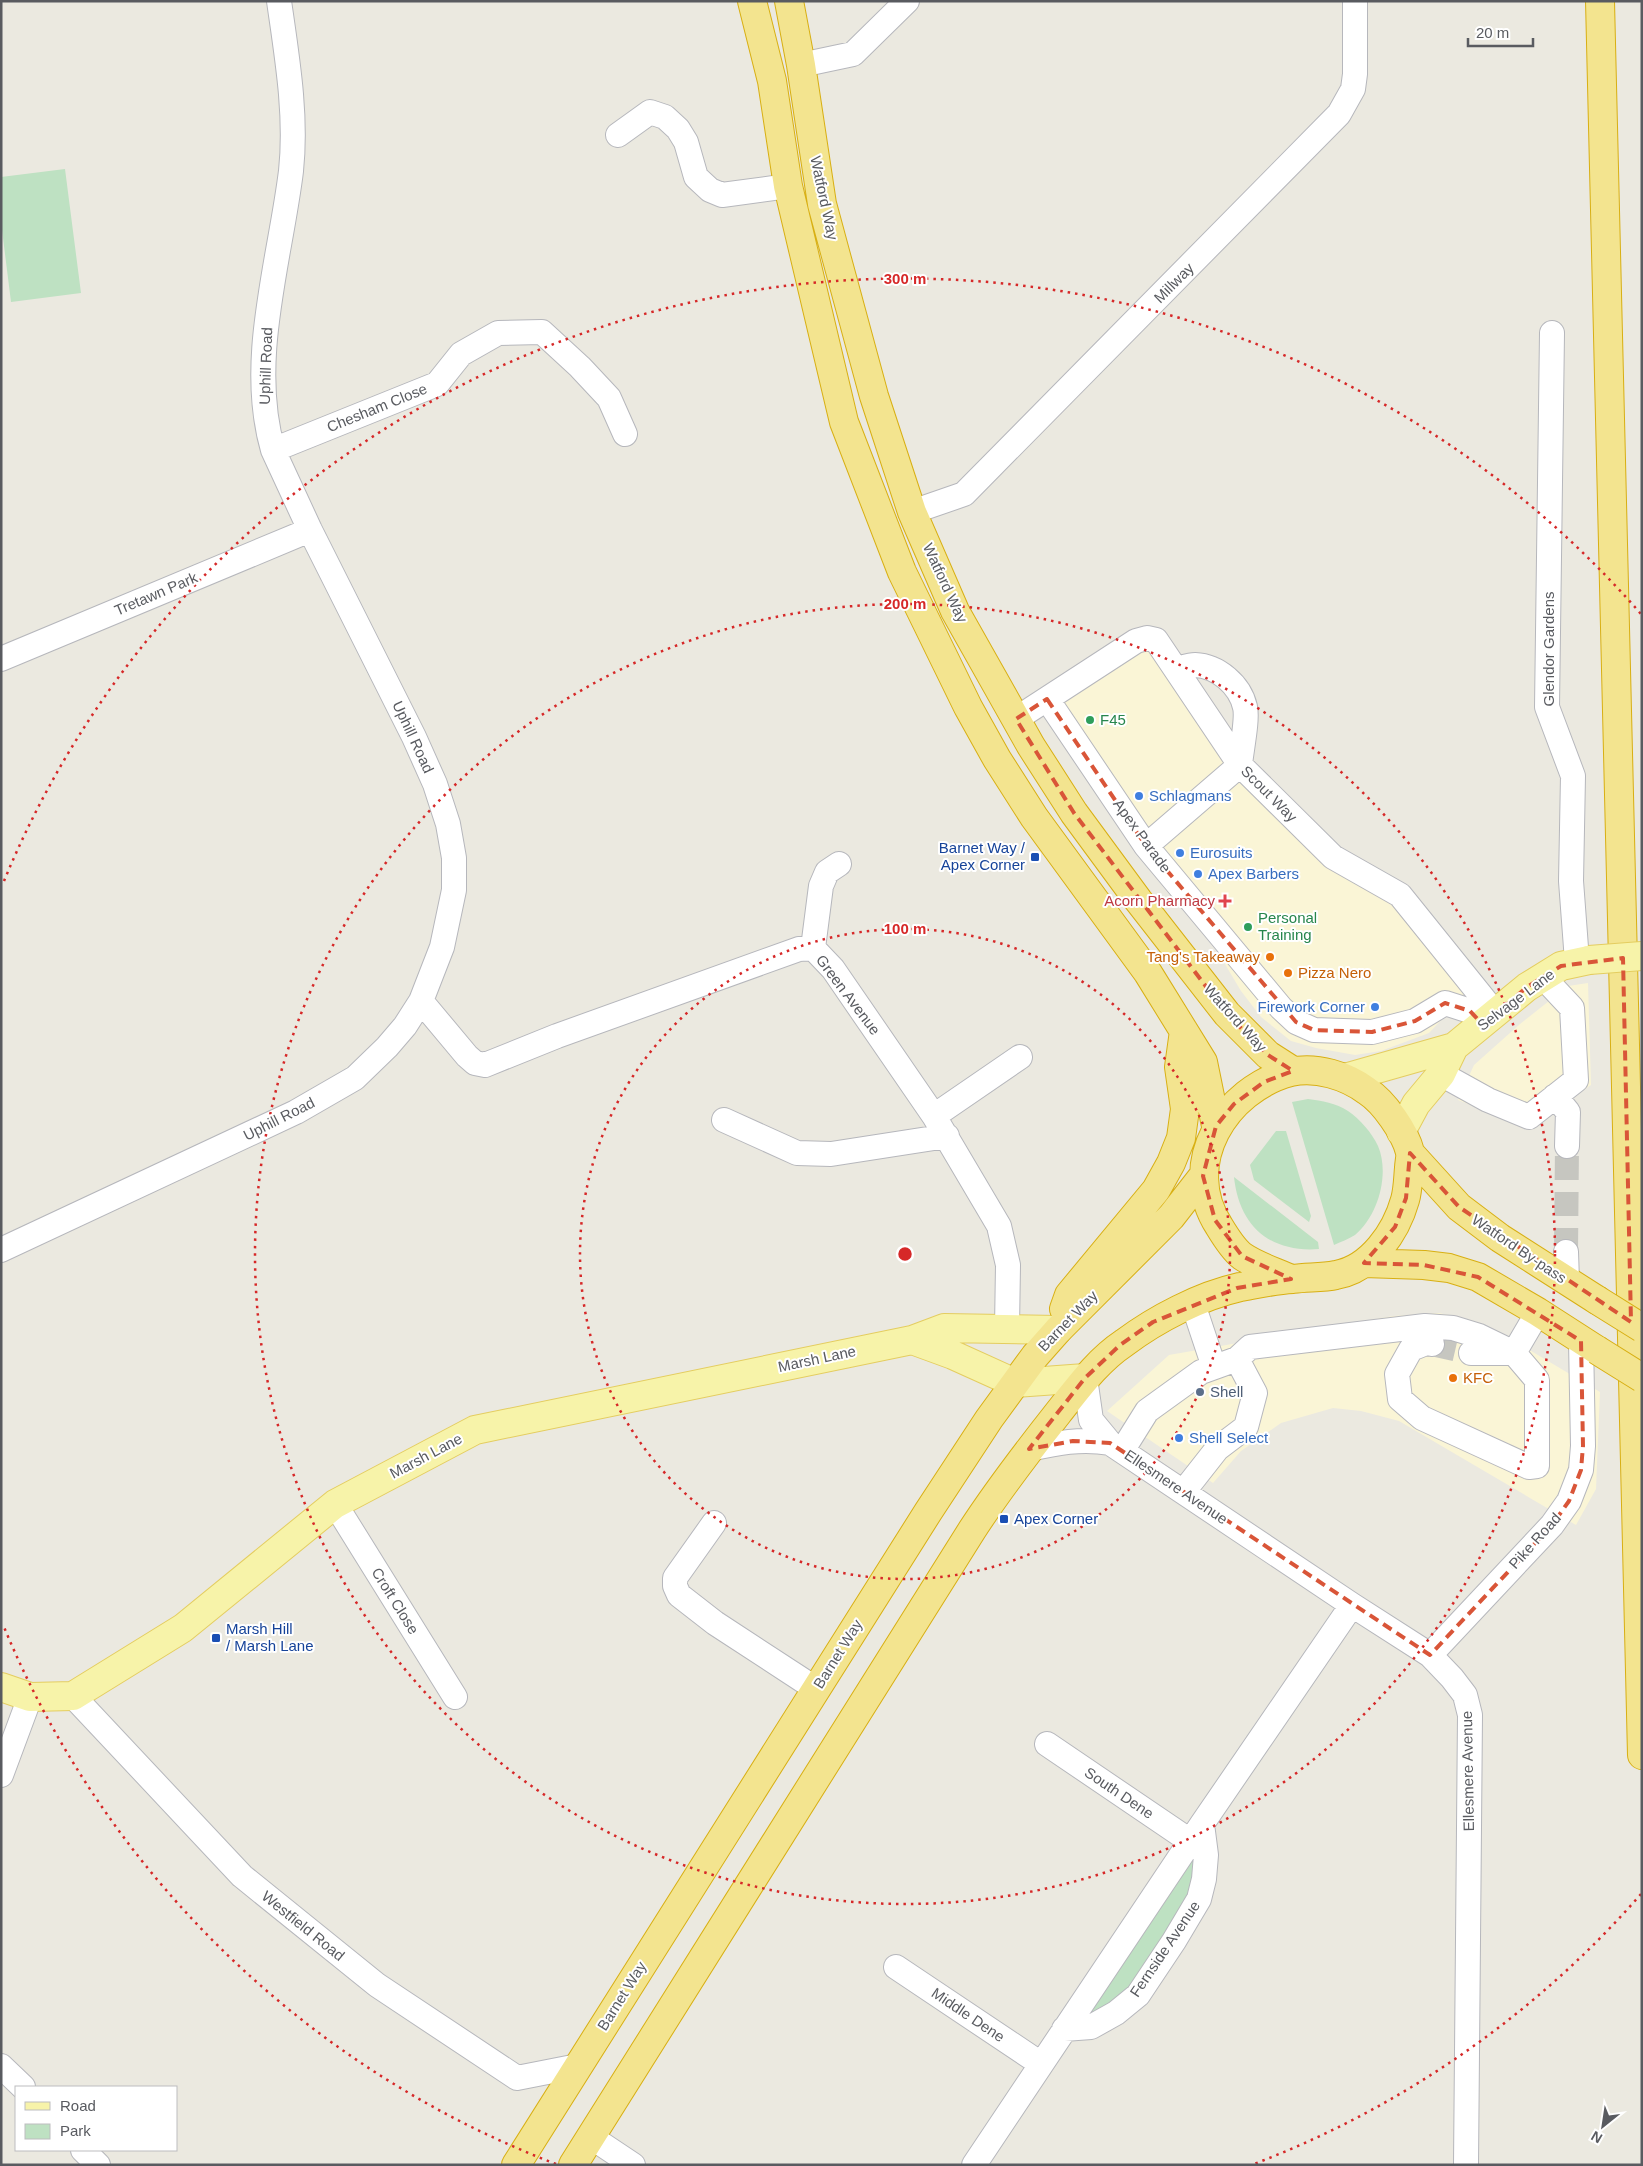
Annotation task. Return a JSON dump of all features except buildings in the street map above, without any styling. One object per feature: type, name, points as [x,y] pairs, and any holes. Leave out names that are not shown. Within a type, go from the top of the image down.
[{"type":"highway","name":"Watford Way","points":[[752,1],[772,81],[788,186],[844,422],[902,572],[968,707],[997,759],[1034,817],[1148,974],[1203,1062],[1216,1126]]},
{"type":"highway","name":"Watford Way","points":[[789,1],[801,65],[822,204],[874,396],[912,512],[955,611],[1016,719],[1074,813],[1138,900],[1227,1014],[1268,1055],[1293,1072]]},
{"type":"highway","points":[[1600,1],[1642,1755]]},
{"type":"highway","points":[[1058,1330],[1069,1295],[1156,1190],[1171,1163],[1181,1138],[1185,1108],[1179,1066],[1184,1030]]},
{"type":"highway","points":[[573,2165],[972,1530],[1029,1449],[1085,1378],[1128,1339],[1153,1322],[1193,1304],[1237,1288],[1291,1279],[1338,1275],[1364,1263],[1388,1238],[1395,1227],[1406,1198],[1405,1143],[1389,1113],[1369,1091],[1345,1078],[1322,1072],[1293,1072],[1264,1082],[1234,1104],[1216,1126],[1203,1176],[1209,1206],[1215,1220],[1236,1249],[1242,1256],[1291,1279]]},
{"type":"highway","name":"Watford By-pass","points":[[1405,1143],[1459,1207],[1534,1260],[1642,1328]]},
{"type":"highway","name":"Barnet Way","points":[[516,2165],[928,1512],[1015,1383],[1058,1330],[1171,1217],[1203,1176]]},
{"type":"highway","points":[[1364,1263],[1424,1265],[1449,1268],[1478,1277],[1538,1312],[1642,1378]]},
{"type":"main road","name":"Selvage Lane","points":[[1345,1078],[1454,1047],[1527,987],[1561,966],[1583,961],[1642,956]]},
{"type":"main road","name":"Selvage Lane","points":[[1405,1143],[1416,1104],[1441,1074],[1454,1047]]},
{"type":"main road","name":"Marsh Lane","points":[[73,1696],[183,1628],[336,1504],[475,1430],[912,1340],[944,1328],[1058,1330]]},
{"type":"main road","points":[[912,1340],[953,1355],[1015,1383],[1085,1378]]},
{"type":"main road","points":[[1,1687],[30,1697],[73,1696]]},
{"type":"street","name":"Uphill Road","points":[[1,1250],[296,1112],[355,1078],[387,1047],[421,1001],[442,947],[454,890],[454,858],[448,824],[435,784],[414,737],[310,530],[273,450],[263,398],[264,340],[291,169],[291,90],[279,1]]},
{"type":"street","points":[[801,65],[853,54],[906,1]]},
{"type":"street","name":"Millway","points":[[912,512],[964,494],[1339,114],[1353,89],[1356,74],[1354,1]]},
{"type":"street","points":[[618,135],[650,112],[665,117],[678,130],[686,142],[696,177],[710,190],[722,195],[788,186]]},
{"type":"street","name":"Chesham Close","points":[[273,450],[437,384],[461,354],[498,333],[542,332],[580,367],[609,398],[625,434]]},
{"type":"street","name":"Glendor Gardens","points":[[1552,333],[1547,707],[1573,776],[1571,881],[1583,961]]},
{"type":"street","name":"Tretawn Park","points":[[1,659],[310,530]]},
{"type":"street","name":"Scout Way","points":[[1047,699],[1136,641],[1147,638],[1156,640],[1240,765],[1334,857],[1400,895],[1489,1019]]},
{"type":"street","points":[[1146,846],[1240,765],[1246,709],[1240,693],[1229,679],[1212,669],[1195,665],[1176,669]]},
{"type":"street","points":[[1016,719],[1047,699]]},
{"type":"street","name":"Apex Parade","points":[[1047,699],[1146,846],[1281,1008],[1296,1022],[1314,1030],[1372,1032],[1415,1022],[1445,1003],[1489,1019]]},
{"type":"street","points":[[813,948],[821,886],[827,872],[839,864]]},
{"type":"street","name":"Green Avenue","points":[[421,1001],[466,1056],[475,1062],[485,1065],[557,1036],[790,952],[813,948],[833,969],[934,1116],[999,1226],[1008,1265],[1007,1328]]},
{"type":"street","points":[[1441,1074],[1488,1100],[1528,1117],[1576,1080],[1572,1008],[1543,977]]},
{"type":"street","points":[[934,1116],[1020,1057]]},
{"type":"street","points":[[1555,1096],[1568,1112],[1567,1146]]},
{"type":"street","points":[[724,1120],[797,1153],[830,1154],[947,1136]]},
{"type":"street","points":[[1534,1260],[1560,1248],[1567,1281]]},
{"type":"street","points":[[1193,1304],[1214,1368]]},
{"type":"street","points":[[1514,1353],[1538,1312]]},
{"type":"street","points":[[1116,1447],[1147,1411],[1201,1372],[1236,1360],[1250,1347],[1425,1326],[1453,1328],[1479,1336],[1514,1353],[1536,1380],[1537,1466],[1529,1467],[1422,1418],[1400,1399],[1397,1374],[1411,1349],[1426,1343],[1432,1344]]},
{"type":"street","name":"Pike Road","points":[[1430,1655],[1552,1525],[1569,1501],[1581,1470],[1590,1345]]},
{"type":"street","points":[[1471,1353],[1514,1353]]},
{"type":"street","points":[[1184,1491],[1217,1449],[1246,1427],[1255,1392],[1236,1360]]},
{"type":"street","name":"Ellesmere Avenue","points":[[1085,1378],[1091,1420],[1116,1447],[1430,1655],[1464,1694],[1470,1715],[1466,2165]]},
{"type":"street","name":"Ellesmere Avenue","points":[[1029,1449],[1073,1441],[1091,1440],[1116,1447]]},
{"type":"street","name":"Croft Close","points":[[336,1504],[455,1698]]},
{"type":"street","points":[[714,1522],[675,1578],[675,1586],[679,1595],[715,1623],[816,1689]]},
{"type":"street","points":[[974,2165],[1196,1832],[1352,1605]]},
{"type":"street","name":"Westfield Road","points":[[73,1696],[242,1876],[377,1985],[517,2078],[578,2066]]},
{"type":"street","points":[[1,1775],[30,1697]]},
{"type":"street","name":"South Dene","points":[[1047,1744],[1196,1832]]},
{"type":"street","name":"Fernside Avenue","points":[[1064,2029],[1091,2027],[1116,2013],[1138,1994],[1153,1972],[1199,1899],[1204,1879],[1206,1855],[1196,1832]]},
{"type":"street","name":"Middle Dene","points":[[896,1967],[1041,2064]]},
{"type":"street","points":[[1,2066],[22,2086]]},
{"type":"street","points":[[591,2137],[633,2165]]},
{"type":"street","points":[[84,2151],[98,2165]]},
{"type":"highlighted area","points":[[1047,699],[1146,846],[1296,1022],[1314,1030],[1372,1032],[1415,1021],[1445,1003],[1470,1011],[1483,1025],[1527,987],[1561,966],[1623,958],[1631,1322],[1459,1207],[1410,1153],[1406,1198],[1395,1227],[1364,1263],[1424,1265],[1478,1277],[1581,1341],[1583,1446],[1581,1470],[1569,1501],[1552,1525],[1430,1655],[1110,1443],[1073,1441],[1029,1449],[1085,1378],[1120,1345],[1153,1322],[1237,1288],[1291,1279],[1242,1256],[1215,1220],[1203,1176],[1216,1126],[1234,1104],[1264,1082],[1293,1071],[1268,1055],[1227,1014],[1074,813],[1016,719]]},
{"type":"shaded area","points":[[1148,643],[1239,774],[1333,871],[1387,894],[1466,994],[1429,1033],[1381,1051],[1355,1055],[1316,1048],[1291,1041],[1261,1017],[1241,991],[1213,944],[1044,708]]},
{"type":"shaded area","points":[[1588,983],[1591,1085],[1529,1128],[1458,1100],[1474,1065],[1520,1024],[1568,986]]},
{"type":"shaded area","points":[[1439,1313],[1471,1320],[1501,1333],[1600,1392],[1596,1489],[1576,1525],[1399,1421],[1361,1411],[1333,1408],[1281,1423],[1241,1451],[1213,1483],[1107,1411],[1169,1355],[1393,1316]]},
{"type":"green space","points":[[65,169],[81,293],[11,302],[1,222],[1,177]]},
{"type":"green space","points":[[1308,1099],[1334,1104],[1352,1114],[1372,1136],[1378,1146],[1381,1157],[1382,1181],[1376,1206],[1363,1227],[1355,1235],[1334,1245],[1292,1102]]},
{"type":"green space","points":[[1276,1131],[1286,1131],[1311,1216],[1309,1222],[1254,1180],[1250,1165]]},
{"type":"green space","points":[[1234,1177],[1318,1242],[1319,1249],[1301,1249],[1285,1246],[1271,1241],[1260,1232],[1250,1222],[1242,1209]]},
{"type":"green space","points":[[1198,1857],[1194,1898],[1139,1981],[1091,2018],[1089,2014],[1193,1858]]},
{"type":"tunnel","points":[[1566,1252],[1567,1146]]},
{"type":"tunnel","points":[[1432,1344],[1471,1353]]},
{"type":"place","name":"F45","points":[[1090,720]]},
{"type":"place","name":"Schlagmans","points":[[1139,796]]},
{"type":"place","name":"Eurosuits","points":[[1180,853]]},
{"type":"place","name":"Barnet Way / Apex Corner","points":[[1035,857]]},
{"type":"place","name":"Apex Barbers","points":[[1198,874]]},
{"type":"place","name":"Acorn Pharmacy","points":[[1225,901]]},
{"type":"place","name":"Personal Training","points":[[1248,927]]},
{"type":"place","name":"Tang's Takeaway","points":[[1270,957]]},
{"type":"place","name":"Pizza Nero","points":[[1288,973]]},
{"type":"place","name":"Firework Corner","points":[[1375,1007]]},
{"type":"place","name":"KFC","points":[[1453,1378]]},
{"type":"place","name":"Shell","points":[[1200,1392]]},
{"type":"place","name":"Shell Select","points":[[1179,1438]]},
{"type":"place","name":"Apex Corner","points":[[1004,1519]]},
{"type":"place","name":"Marsh Hill / Marsh Lane","points":[[216,1638]]}]
